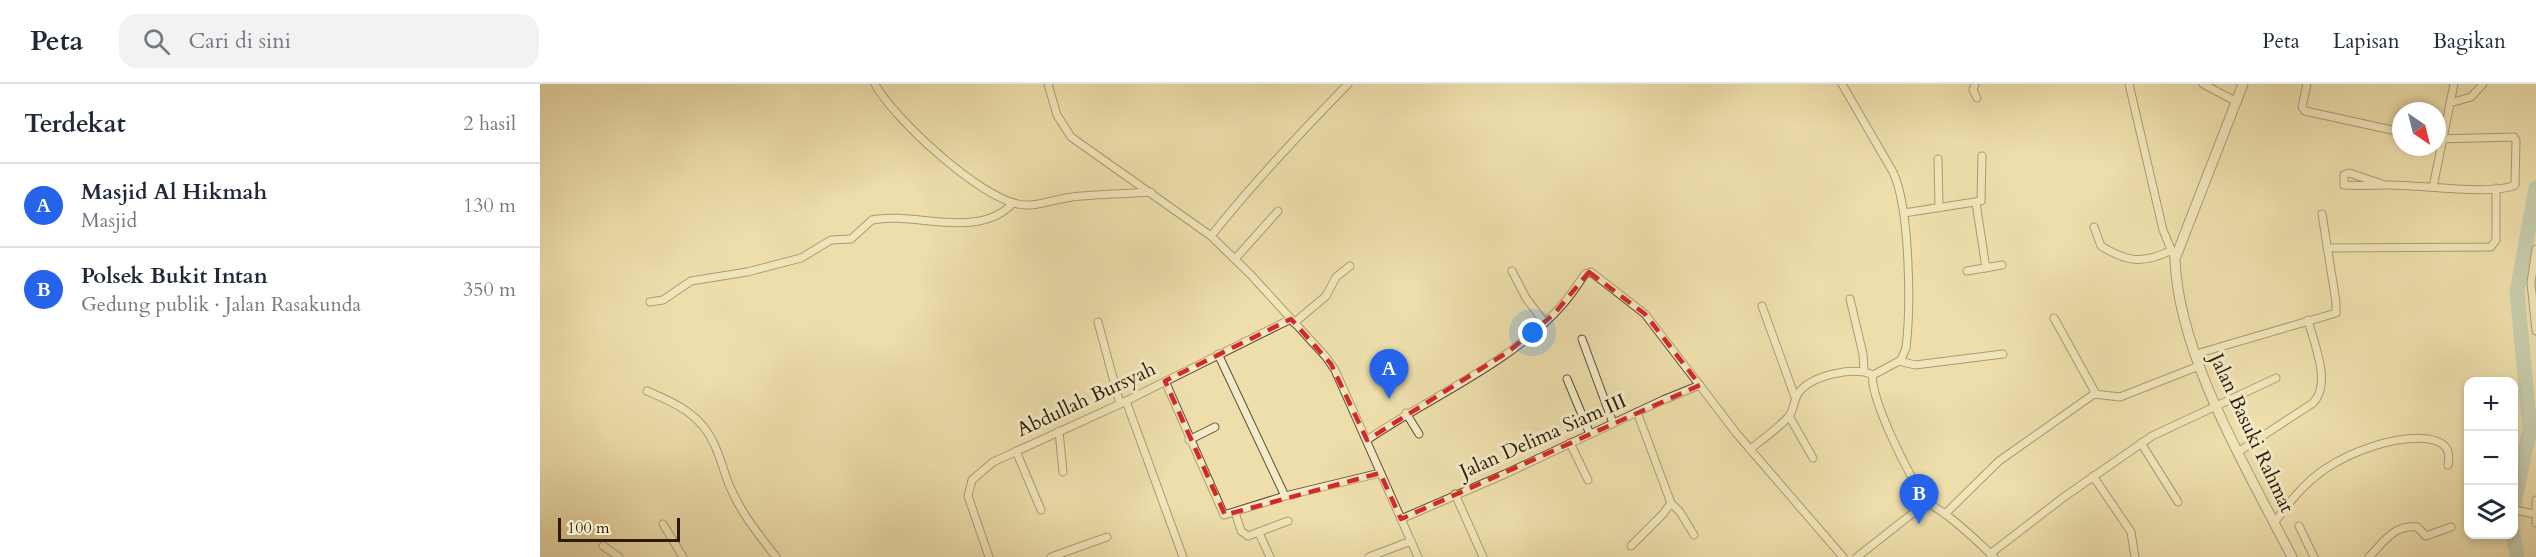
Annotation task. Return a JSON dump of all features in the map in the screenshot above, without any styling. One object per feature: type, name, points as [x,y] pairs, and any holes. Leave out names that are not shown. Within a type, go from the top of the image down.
[{"type":"street","points":[[875,84],[921,139],[983,187],[1012,203],[1029,205],[1071,198],[1151,192]]},
{"type":"street","points":[[1048,84],[1058,115],[1071,137],[1211,236],[1331,364],[1418,557]]},
{"type":"street","points":[[1211,236],[1244,194],[1348,84]]},
{"type":"street","points":[[1842,84],[1893,171],[1901,190],[1904,213],[1907,262],[1905,353],[1899,362],[1873,375]]},
{"type":"street","points":[[1975,84],[1973,90],[1977,98]]},
{"type":"street","points":[[2094,226],[2101,246],[2129,260],[2140,261],[2172,255],[2154,192],[2129,84]]},
{"type":"street","points":[[2203,84],[2237,102]]},
{"type":"street","name":"Jalan Basuki Rahmat","points":[[2243,84],[2172,255],[2178,292],[2199,366],[2216,407],[2292,557]]},
{"type":"street","points":[[2307,84],[2302,107],[2305,111],[2392,130]]},
{"type":"street","points":[[2446,118],[2454,84]]},
{"type":"street","points":[[2450,103],[2471,97],[2483,84]]},
{"type":"street","points":[[2385,184],[2349,173],[2344,175],[2343,179],[2344,185],[2385,184],[2433,188],[2496,188],[2512,186],[2516,183],[2515,137],[2446,140]]},
{"type":"street","points":[[1904,213],[1976,203],[1982,199],[1982,156]]},
{"type":"street","points":[[2433,188],[2438,156]]},
{"type":"street","points":[[1938,159],[1939,208]]},
{"type":"street","points":[[2327,248],[2492,247],[2496,240],[2496,188]]},
{"type":"street","points":[[650,302],[663,300],[691,281],[747,272],[801,258],[831,240],[851,238],[872,219],[914,219],[964,223],[1005,210],[1012,203]]},
{"type":"street","points":[[1976,203],[1986,268]]},
{"type":"street","points":[[1235,259],[1278,211]]},
{"type":"street","points":[[2196,354],[2337,311],[2322,214]]},
{"type":"street","points":[[2536,249],[2531,284],[2536,332]]},
{"type":"street","points":[[1967,272],[2002,265]]},
{"type":"street","name":"Abdullah Bursyah","points":[[989,557],[968,496],[968,488],[975,476],[993,462],[1016,450],[1123,403],[1218,354],[1292,321],[1326,296],[1336,277],[1350,266]]},
{"type":"street","points":[[1512,271],[1526,298],[1544,322]]},
{"type":"street","points":[[1367,440],[1406,413],[1492,363],[1544,322],[1564,303],[1585,274],[1591,272],[1645,314],[1750,449],[1843,557]]},
{"type":"street","points":[[1850,299],[1864,371]]},
{"type":"street","points":[[1762,306],[1795,398]]},
{"type":"street","points":[[2054,318],[2096,393]]},
{"type":"street","points":[[2238,452],[2313,404],[2321,395],[2323,383],[2308,320]]},
{"type":"street","points":[[1098,322],[1123,403],[1183,557]]},
{"type":"street","points":[[1582,339],[1613,423]]},
{"type":"street","points":[[1218,354],[1285,496]]},
{"type":"street","points":[[1899,362],[1915,365],[2003,354]]},
{"type":"street","points":[[1945,514],[1999,461],[2096,393],[2120,397],[2199,366]]},
{"type":"street","points":[[1750,449],[1789,416],[1795,398],[1805,386],[1834,374],[1864,371],[1873,375]]},
{"type":"street","points":[[1873,375],[1877,401],[1905,463],[1928,502],[1992,555],[2093,476],[2140,443],[2167,428],[2276,378]]},
{"type":"street","points":[[1567,379],[1590,434]]},
{"type":"street","points":[[1165,381],[1221,512],[1225,515],[1285,496],[1380,473]]},
{"type":"street","name":"Jalan Delima Siam III","points":[[1401,519],[1700,385]]},
{"type":"street","points":[[647,391],[686,409],[701,422],[715,445],[729,486],[741,510],[776,557]]},
{"type":"street","points":[[1637,412],[1671,503],[1680,512],[1694,535]]},
{"type":"street","points":[[1406,413],[1419,434]]},
{"type":"street","points":[[1789,416],[1813,458]]},
{"type":"street","points":[[1189,440],[1215,427]]},
{"type":"street","points":[[1059,431],[1063,472]]},
{"type":"street","points":[[2274,523],[2299,490],[2313,478],[2342,459],[2369,447],[2404,440],[2435,440],[2448,449],[2450,455],[2448,465]]},
{"type":"street","points":[[1570,443],[1588,480]]},
{"type":"street","points":[[2140,443],[2178,502]]},
{"type":"street","points":[[1016,450],[1041,510]]},
{"type":"street","points":[[2093,476],[2131,532],[2135,557]]},
{"type":"street","points":[[1455,494],[1483,557]]},
{"type":"street","points":[[2536,500],[2536,523]]},
{"type":"street","points":[[1857,557],[1928,502]]},
{"type":"street","points":[[1630,546],[1663,514],[1671,503]]},
{"type":"street","points":[[2518,510],[2535,514]]},
{"type":"street","points":[[1235,512],[1241,531],[1248,536],[1288,521]]},
{"type":"street","points":[[663,524],[683,557]]},
{"type":"street","points":[[2299,526],[2314,557]]},
{"type":"street","points":[[2369,557],[2385,538],[2403,528],[2417,527],[2426,536],[2451,527]]},
{"type":"street","points":[[1259,533],[1270,557]]},
{"type":"street","points":[[1051,557],[1107,537]]},
{"type":"street","points":[[1370,557],[1411,542]]},
{"type":"street","points":[[603,546],[619,557]]},
{"type":"highlighted area","points":[[1589,272],[1645,314],[1700,385],[1401,519],[1380,473],[1225,515],[1165,381],[1291,319],[1331,364],[1367,440],[1508,352],[1554,314]]},
{"type":"waterway","points":[[2518,485],[2530,429],[2517,292],[2536,188]]},
{"type":"waterway","points":[[2514,539],[2517,557]]},
{"type":"place","name":"Masjid Al Hikmah","points":[[1389,399]]},
{"type":"place","name":"Polsek Bukit Intan","points":[[1919,524]]}]
